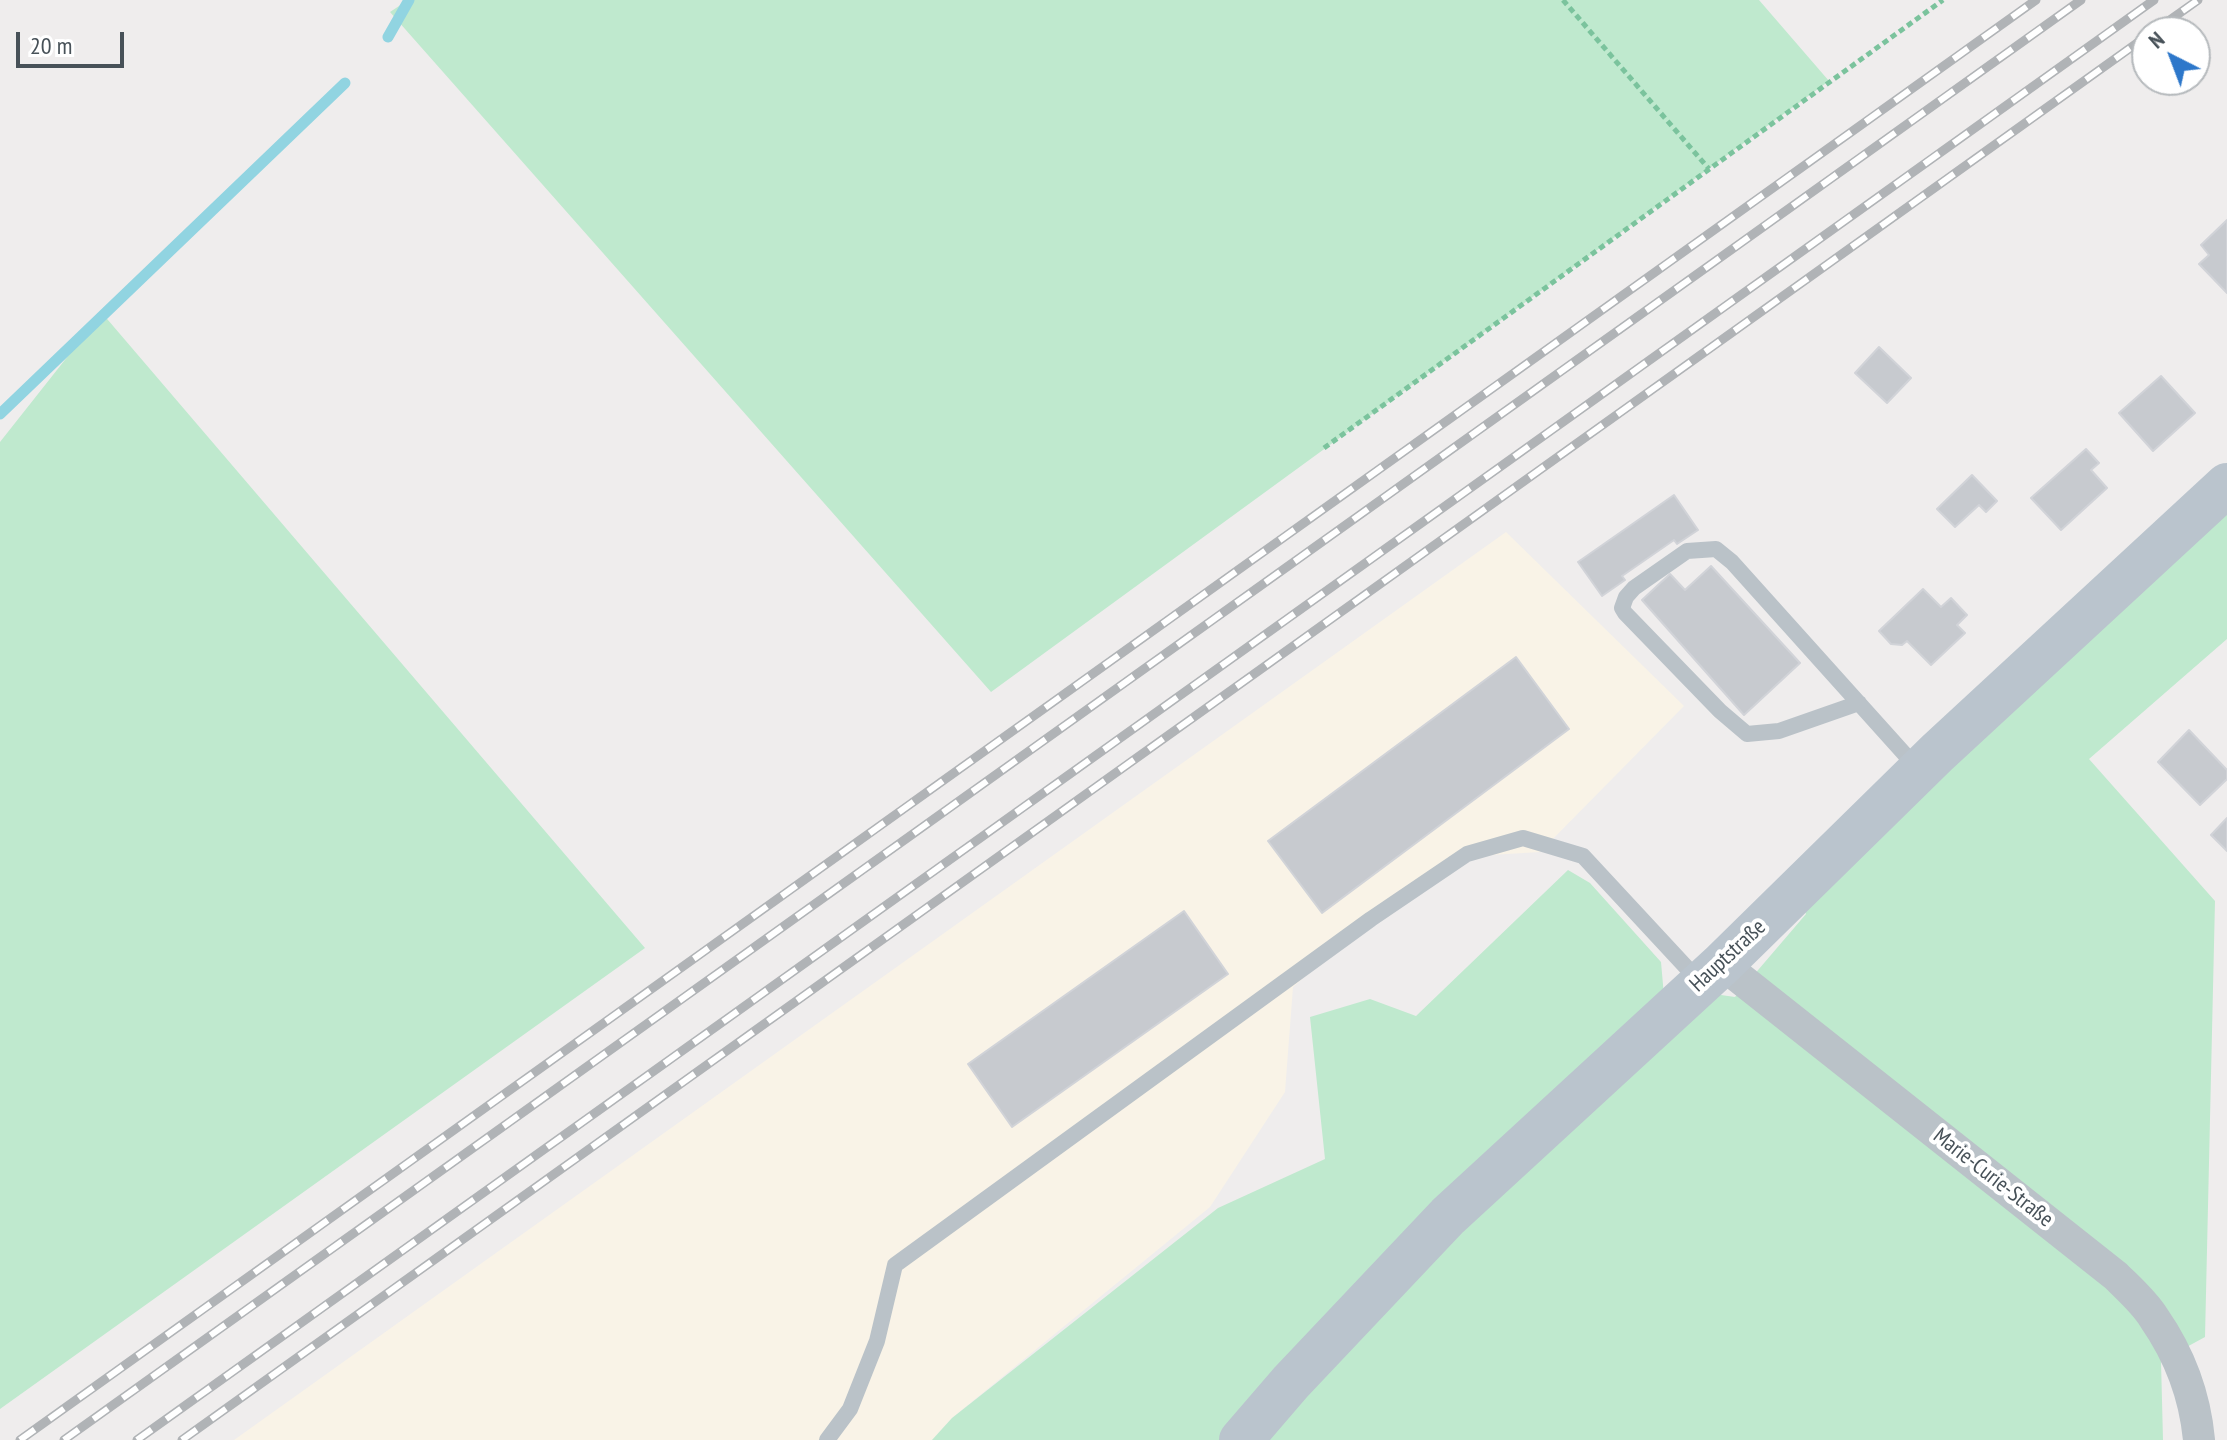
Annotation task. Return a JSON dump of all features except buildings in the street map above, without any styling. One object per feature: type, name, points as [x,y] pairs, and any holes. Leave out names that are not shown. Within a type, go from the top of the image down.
[{"type":"street","name":"Hauptstraße","points":[[1241,1440],[1291,1382],[1448,1216],[1711,973],[1919,770],[2227,485]]},
{"type":"street","name":"Marie-Curie-Straße","points":[[1711,973],[2116,1276],[2153,1316],[2180,1365],[2196,1413],[2199,1440]]},
{"type":"lane","points":[[1859,703],[1779,731],[1747,734],[1720,711],[1625,613],[1623,604],[1634,588],[1687,551],[1716,549],[1859,703],[1919,770]]},
{"type":"lane","points":[[827,1440],[850,1409],[877,1341],[895,1265],[1371,919],[1467,854],[1523,838],[1583,856],[1711,973]]},
{"type":"path","points":[[1563,0],[1709,169]]},
{"type":"path","points":[[1324,448],[1943,0]]},
{"type":"shaded area","points":[[1506,532],[1684,706],[1540,852],[1474,856],[1348,939],[1293,987],[1285,1092],[1210,1207],[952,1418],[932,1440],[234,1440]]},
{"type":"green space","points":[[408,0],[1759,0],[1829,81],[991,692],[390,12]]},
{"type":"green space","points":[[102,313],[645,948],[0,1409],[0,442]]},
{"type":"green space","points":[[2227,508],[2227,639],[2089,759],[2215,901],[2205,1337],[2161,1361],[2163,1440],[932,1440],[952,1418],[1218,1208],[1325,1159],[1310,1017],[1370,999],[1416,1016],[1568,870],[1590,883],[1661,962],[1667,1030],[1714,994],[1735,997],[1806,914],[1802,904]]},
{"type":"waterway","points":[[388,37],[409,0]]},
{"type":"waterway","points":[[0,414],[345,83]]},
{"type":"railway","points":[[20,1440],[2036,0]]},
{"type":"railway","points":[[64,1440],[2081,0]]},
{"type":"railway","points":[[137,1440],[2154,0]]},
{"type":"railway","points":[[2176,16],[2198,0]]},
{"type":"railway","points":[[182,1440],[2131,47]]}]
